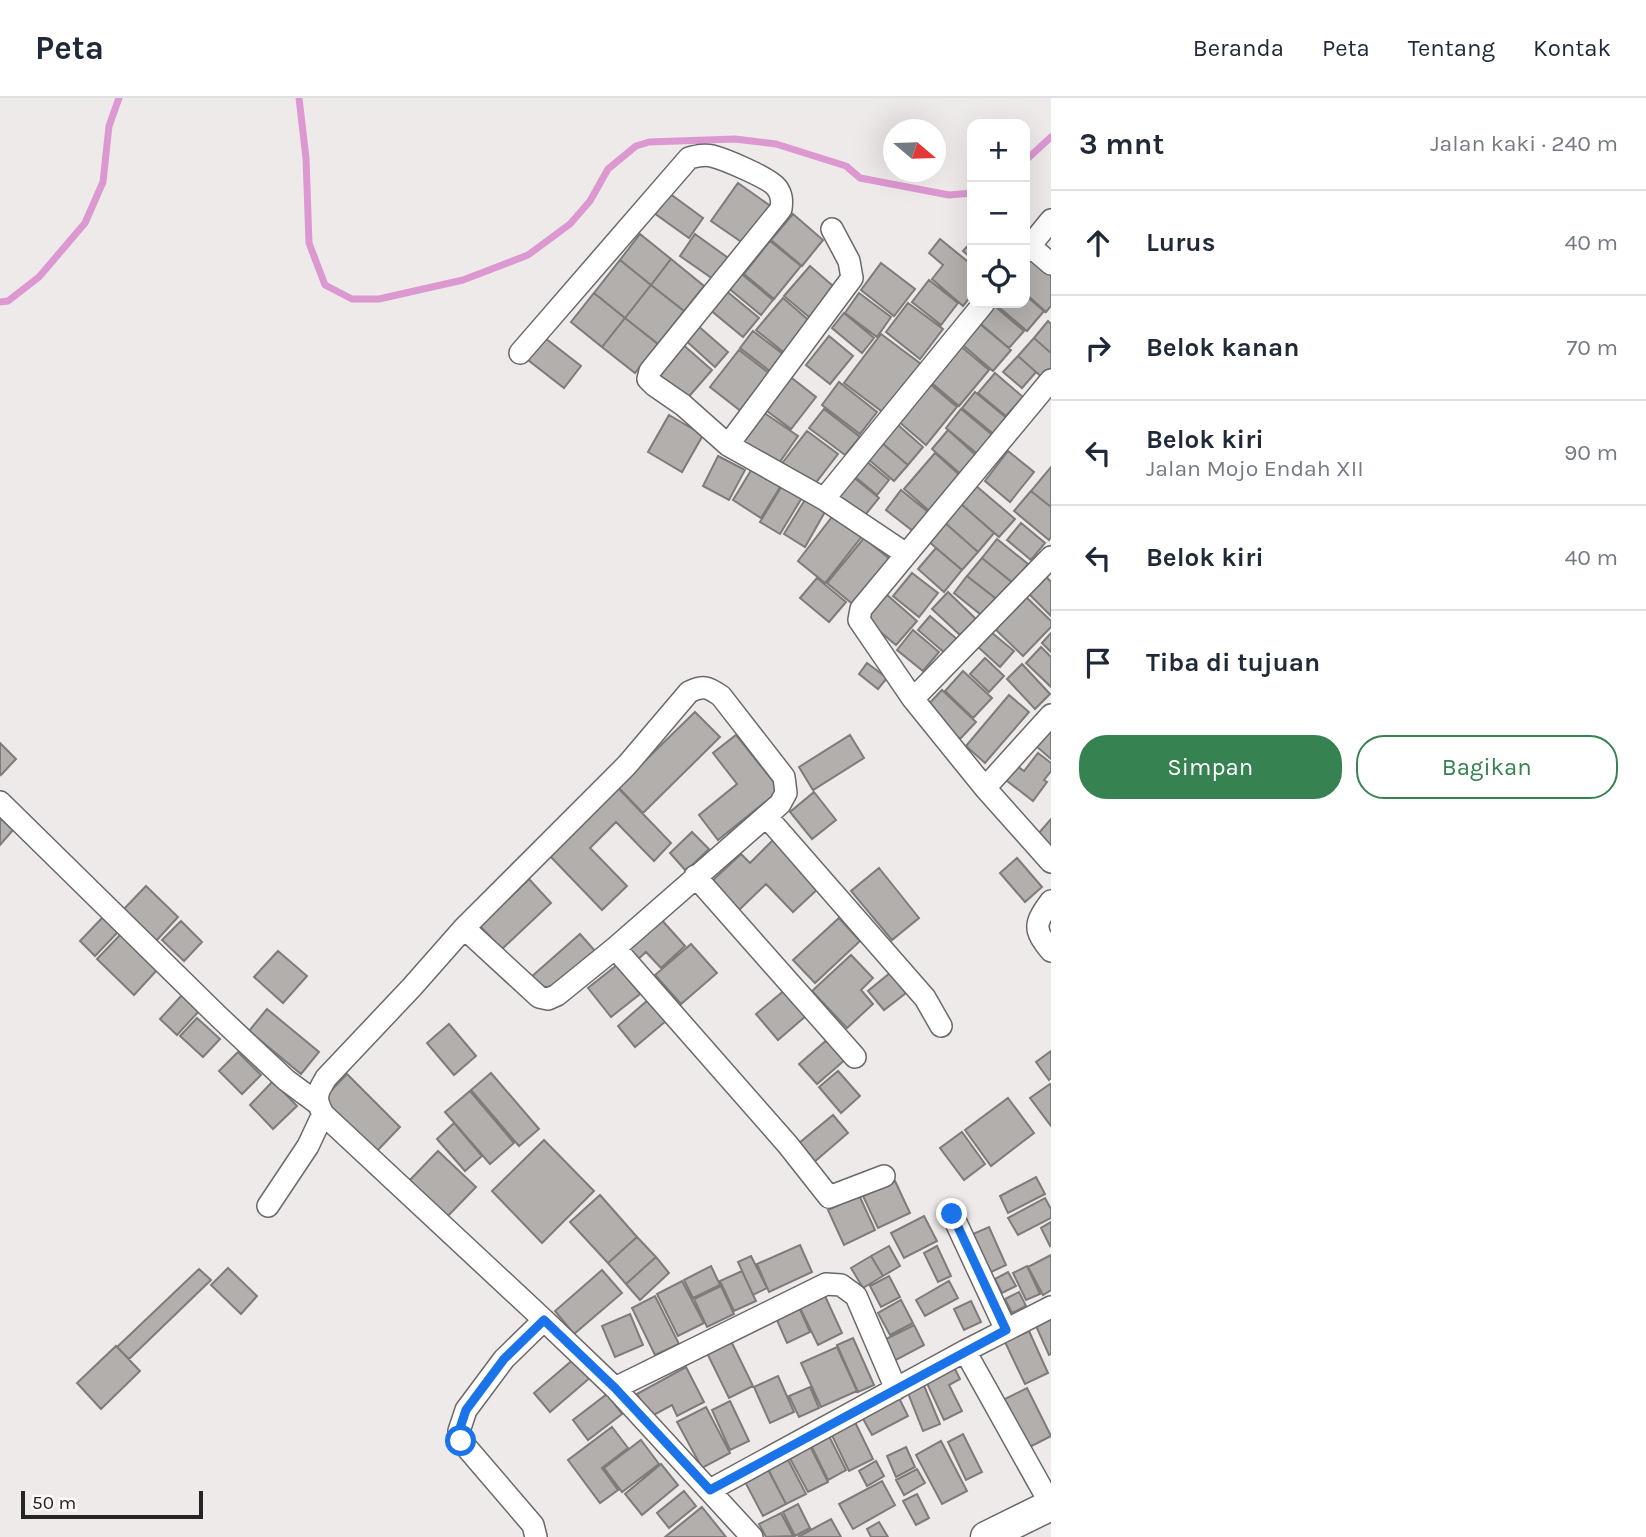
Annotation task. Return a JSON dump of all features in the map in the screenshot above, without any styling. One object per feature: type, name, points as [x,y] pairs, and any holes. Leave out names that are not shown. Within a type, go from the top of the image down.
[{"type":"main road","points":[[986,1537],[1051,1505]]},
{"type":"street","points":[[520,353],[689,158],[711,156],[770,180],[779,189],[782,199],[780,209],[650,371],[648,379],[683,405],[728,445],[824,499],[906,554]]},
{"type":"street","points":[[1030,245],[1051,220]]},
{"type":"street","points":[[728,445],[852,278],[849,261],[832,229]]},
{"type":"street","points":[[1030,251],[1051,264]]},
{"type":"street","points":[[824,499],[980,308]]},
{"type":"street","points":[[1051,380],[861,609],[859,620],[913,699],[985,788],[1051,862]]},
{"type":"street","points":[[913,699],[1051,557]]},
{"type":"street","points":[[268,1206],[308,1146],[320,1108],[318,1093],[326,1078],[464,928],[627,765],[689,692],[700,687],[710,689],[721,696],[784,777],[786,793],[780,804],[615,948],[548,999],[542,999],[464,928]]},
{"type":"street","points":[[985,788],[1051,715]]},
{"type":"street","points":[[0,802],[238,1035],[320,1108],[615,1388],[752,1537]]},
{"type":"street","points":[[766,816],[925,998],[941,1026]]},
{"type":"street","points":[[695,876],[855,1057]]},
{"type":"street","points":[[1051,901],[1037,929],[1040,938],[1051,951]]},
{"type":"street","points":[[615,948],[788,1145],[829,1197],[884,1176]]},
{"type":"street","points":[[952,1214],[1006,1330]]},
{"type":"street","points":[[615,1388],[826,1284],[841,1285],[856,1296],[896,1389]]},
{"type":"street","points":[[710,1490],[1051,1307]]},
{"type":"street","points":[[536,1537],[533,1525],[461,1441],[459,1431],[466,1410],[504,1359],[544,1320]]},
{"type":"street","points":[[965,1351],[1051,1505]]},
{"type":"building","points":[[738,183],[772,207],[746,245],[711,221]]},
{"type":"building","points":[[669,193],[703,218],[689,238],[654,213]]},
{"type":"building","points":[[793,214],[823,240],[802,266],[771,240]]},
{"type":"building","points":[[640,234],[671,259],[651,285],[620,260]]},
{"type":"building","points":[[695,234],[731,260],[716,281],[680,256]]},
{"type":"building","points":[[940,239],[967,261],[967,301],[963,306],[932,279],[943,265],[929,253]]},
{"type":"building","points":[[770,241],[801,266],[774,299],[744,274]]},
{"type":"building","points":[[1030,254],[1051,271],[1051,306],[1046,312],[1030,298]]},
{"type":"building","points":[[671,259],[704,286],[684,311],[651,285]]},
{"type":"building","points":[[620,260],[651,285],[625,318],[594,293]]},
{"type":"building","points":[[881,263],[915,289],[894,316],[861,290]]},
{"type":"building","points":[[810,266],[840,292],[815,322],[784,296]]},
{"type":"building","points":[[738,271],[773,300],[761,315],[726,286]]},
{"type":"building","points":[[929,280],[958,303],[941,325],[912,302]]},
{"type":"building","points":[[651,285],[684,311],[658,344],[625,318]]},
{"type":"building","points":[[724,289],[759,318],[743,337],[708,308]]},
{"type":"building","points":[[594,293],[625,318],[602,347],[571,322]]},
{"type":"building","points":[[859,293],[891,317],[877,337],[845,313]]},
{"type":"building","points":[[783,298],[813,324],[787,355],[756,330]]},
{"type":"building","points":[[1030,299],[1044,311],[1027,331],[1000,308],[1030,308]]},
{"type":"building","points":[[908,303],[943,329],[920,359],[886,332]]},
{"type":"building","points":[[986,308],[997,308],[1024,331],[1009,348],[975,319]]},
{"type":"building","points":[[844,313],[874,338],[862,353],[832,328]]},
{"type":"building","points":[[625,318],[658,344],[635,373],[602,347]]},
{"type":"building","points":[[974,319],[1011,350],[993,371],[957,340]]},
{"type":"building","points":[[1048,321],[1051,324],[1051,353],[1034,338]]},
{"type":"building","points":[[697,325],[728,352],[715,367],[684,339]]},
{"type":"building","points":[[753,331],[788,358],[775,375],[740,348]]},
{"type":"building","points":[[881,334],[921,364],[884,413],[844,383]]},
{"type":"building","points":[[829,336],[853,356],[830,384],[806,365]]},
{"type":"building","points":[[545,338],[581,366],[564,388],[528,360]]},
{"type":"building","points":[[1034,338],[1051,353],[1051,371],[1044,379],[1018,356]]},
{"type":"building","points":[[681,343],[712,370],[685,401],[654,374]]},
{"type":"building","points":[[957,343],[989,370],[959,406],[927,379]]},
{"type":"building","points":[[739,350],[770,374],[742,412],[710,387]]},
{"type":"building","points":[[1018,356],[1036,372],[1022,388],[1003,372]]},
{"type":"building","points":[[995,373],[1023,397],[1006,416],[978,393]]},
{"type":"building","points":[[788,375],[816,397],[791,429],[763,408]]},
{"type":"building","points":[[839,382],[877,412],[860,434],[822,405]]},
{"type":"building","points":[[930,384],[957,407],[926,445],[898,421]]},
{"type":"building","points":[[975,392],[1009,420],[996,436],[962,408]]},
{"type":"building","points":[[824,409],[860,437],[845,455],[809,428]]},
{"type":"building","points":[[961,409],[996,438],[980,456],[946,428]]},
{"type":"building","points":[[760,410],[798,436],[777,466],[740,441]]},
{"type":"building","points":[[669,415],[703,435],[682,472],[648,452]]},
{"type":"building","points":[[897,424],[923,447],[908,465],[882,443]]},
{"type":"building","points":[[948,430],[980,459],[964,477],[932,449]]},
{"type":"building","points":[[807,431],[838,454],[811,489],[780,466]]},
{"type":"building","points":[[882,443],[908,465],[894,481],[868,459]]},
{"type":"building","points":[[1008,451],[1034,472],[1010,502],[985,481]]},
{"type":"building","points":[[935,453],[964,479],[933,514],[904,489]]},
{"type":"building","points":[[718,456],[745,470],[729,500],[703,486]]},
{"type":"building","points":[[865,460],[889,480],[877,495],[853,475]]},
{"type":"building","points":[[753,467],[782,484],[761,518],[733,500]]},
{"type":"building","points":[[1051,467],[1051,507],[1031,491]]},
{"type":"building","points":[[852,476],[879,498],[861,520],[834,498]]},
{"type":"building","points":[[783,484],[803,496],[780,534],[760,522]]},
{"type":"building","points":[[975,485],[1015,519],[999,537],[960,503]]},
{"type":"building","points":[[901,490],[933,516],[918,535],[886,510]]},
{"type":"building","points":[[1031,491],[1051,507],[1049,540],[1014,511]]},
{"type":"building","points":[[806,498],[826,510],[805,547],[784,534]]},
{"type":"building","points":[[960,503],[994,533],[978,552],[944,522]]},
{"type":"building","points":[[835,513],[863,535],[825,583],[798,561]]},
{"type":"building","points":[[944,522],[978,552],[962,570],[928,541]]},
{"type":"building","points":[[1021,523],[1045,543],[1031,560],[1007,540]]},
{"type":"building","points":[[864,538],[892,561],[855,606],[827,583]]},
{"type":"building","points":[[997,539],[1028,564],[1013,583],[982,558]]},
{"type":"building","points":[[936,548],[962,570],[944,592],[918,569]]},
{"type":"building","points":[[982,558],[1013,583],[999,601],[967,576]]},
{"type":"building","points":[[912,573],[938,593],[919,617],[893,596]]},
{"type":"building","points":[[1043,573],[1051,582],[1051,616],[1025,590]]},
{"type":"building","points":[[967,576],[999,601],[985,618],[954,593]]},
{"type":"building","points":[[817,578],[846,602],[829,622],[800,598]]},
{"type":"building","points":[[948,592],[976,619],[960,635],[932,609]]},
{"type":"building","points":[[886,594],[917,621],[896,645],[865,619]]},
{"type":"building","points":[[1023,594],[1051,621],[1051,627],[1023,656],[992,626]]},
{"type":"building","points":[[930,616],[958,640],[946,654],[918,630]]},
{"type":"building","points":[[913,630],[939,652],[923,671],[897,650]]},
{"type":"building","points":[[991,632],[1014,651],[1000,667],[978,647]]},
{"type":"building","points":[[1051,633],[1051,652],[1042,643]]},
{"type":"building","points":[[1041,647],[1051,657],[1051,687],[1026,663]]},
{"type":"building","points":[[985,658],[1004,676],[989,692],[970,674]]},
{"type":"building","points":[[867,663],[887,678],[878,689],[859,674]]},
{"type":"building","points":[[1022,664],[1050,694],[1035,709],[1007,679]]},
{"type":"building","points":[[963,671],[992,698],[973,718],[945,691]]},
{"type":"building","points":[[942,690],[976,722],[960,739],[926,707]]},
{"type":"building","points":[[1009,695],[1029,712],[985,763],[966,746]]},
{"type":"building","points":[[695,712],[720,737],[643,813],[618,787]]},
{"type":"building","points":[[1051,730],[1051,759],[1036,746]]},
{"type":"building","points":[[736,735],[780,790],[718,840],[699,815],[737,784],[713,753]]},
{"type":"building","points":[[850,735],[864,758],[813,790],[799,767]]},
{"type":"building","points":[[0,743],[16,759],[1,775],[0,773]]},
{"type":"building","points":[[1038,753],[1051,763],[1051,771],[1044,780],[1047,782],[1033,801],[1002,777],[1013,763],[1024,771]]},
{"type":"building","points":[[618,788],[671,843],[654,861],[616,822],[590,848],[627,886],[602,910],[549,855]]},
{"type":"building","points":[[814,792],[836,820],[812,839],[790,812]]},
{"type":"building","points":[[0,818],[13,830],[0,845]]},
{"type":"building","points":[[1051,819],[1051,846],[1038,834]]},
{"type":"building","points":[[692,832],[709,849],[686,871],[670,853]]},
{"type":"building","points":[[774,839],[820,887],[793,912],[766,884],[739,910],[712,881],[741,854],[750,863]]},
{"type":"building","points":[[1017,858],[1042,887],[1025,902],[1000,873]]},
{"type":"building","points":[[879,868],[919,918],[892,940],[851,891]]},
{"type":"building","points":[[529,879],[551,903],[502,949],[480,926]]},
{"type":"building","points":[[146,886],[178,917],[156,941],[123,910]]},
{"type":"building","points":[[103,917],[118,932],[95,956],[80,941]]},
{"type":"building","points":[[660,918],[685,946],[661,968],[646,952],[636,961],[625,949]]},
{"type":"building","points":[[839,918],[860,941],[815,983],[793,960]]},
{"type":"building","points":[[181,921],[202,942],[184,961],[162,940]]},
{"type":"building","points":[[121,934],[158,969],[134,995],[97,959]]},
{"type":"building","points":[[580,934],[595,951],[546,994],[531,977]]},
{"type":"building","points":[[691,944],[717,973],[681,1004],[655,975]]},
{"type":"building","points":[[278,951],[307,976],[283,1003],[254,977]]},
{"type":"building","points":[[851,955],[873,978],[861,990],[873,1004],[847,1028],[812,991]]},
{"type":"building","points":[[617,965],[640,994],[611,1017],[588,988]]},
{"type":"building","points":[[890,973],[906,993],[884,1010],[868,991]]},
{"type":"building","points":[[786,989],[807,1015],[778,1040],[756,1014]]},
{"type":"building","points":[[183,994],[200,1010],[177,1035],[160,1019]]},
{"type":"building","points":[[648,1000],[666,1021],[635,1047],[618,1026]]},
{"type":"building","points":[[267,1009],[319,1052],[301,1074],[249,1031]]},
{"type":"building","points":[[197,1018],[220,1039],[203,1057],[180,1036]]},
{"type":"building","points":[[449,1024],[476,1056],[454,1075],[427,1043]]},
{"type":"building","points":[[828,1039],[846,1059],[817,1084],[799,1064]]},
{"type":"building","points":[[1051,1051],[1051,1078],[1049,1080],[1036,1062]]},
{"type":"building","points":[[238,1052],[261,1075],[242,1094],[219,1071]]},
{"type":"building","points":[[838,1071],[860,1096],[841,1113],[819,1087]]},
{"type":"building","points":[[491,1073],[539,1129],[519,1146],[471,1090]]},
{"type":"building","points":[[347,1074],[400,1127],[376,1152],[323,1099]]},
{"type":"building","points":[[273,1081],[297,1106],[273,1129],[250,1105]]},
{"type":"building","points":[[1050,1084],[1051,1086],[1051,1126],[1030,1098]]},
{"type":"building","points":[[470,1091],[514,1143],[490,1164],[445,1112]]},
{"type":"building","points":[[1008,1098],[1034,1133],[991,1166],[965,1130]]},
{"type":"building","points":[[833,1115],[848,1133],[813,1163],[798,1144]]},
{"type":"building","points":[[454,1123],[482,1156],[465,1171],[437,1139]]},
{"type":"building","points":[[962,1132],[985,1164],[964,1180],[940,1148]]},
{"type":"building","points":[[544,1140],[594,1191],[542,1243],[492,1191]]},
{"type":"building","points":[[438,1151],[476,1187],[443,1221],[406,1184]]},
{"type":"building","points":[[1036,1177],[1045,1194],[1008,1213],[1000,1196]]},
{"type":"building","points":[[895,1181],[910,1213],[878,1228],[863,1196]]},
{"type":"building","points":[[600,1195],[637,1237],[608,1263],[570,1222]]},
{"type":"building","points":[[859,1195],[875,1230],[844,1245],[828,1210]]},
{"type":"building","points":[[1045,1198],[1051,1209],[1051,1218],[1018,1235],[1008,1218]]},
{"type":"building","points":[[924,1216],[937,1241],[904,1258],[891,1233]]},
{"type":"building","points":[[1051,1222],[1051,1245],[1050,1246],[1041,1228]]},
{"type":"building","points":[[989,1227],[1006,1265],[989,1273],[973,1234]]},
{"type":"building","points":[[637,1237],[656,1257],[626,1284],[608,1263]]},
{"type":"building","points":[[800,1245],[812,1272],[769,1292],[757,1264]]},
{"type":"building","points":[[889,1246],[900,1266],[883,1276],[871,1256]]},
{"type":"building","points":[[937,1246],[951,1276],[938,1282],[924,1253]]},
{"type":"building","points":[[1051,1255],[1051,1290],[1043,1295],[1028,1267]]},
{"type":"building","points":[[751,1256],[767,1288],[753,1295],[738,1262]]},
{"type":"building","points":[[871,1256],[883,1276],[863,1288],[851,1268]]},
{"type":"building","points":[[656,1257],[669,1273],[640,1300],[626,1284]]},
{"type":"building","points":[[711,1266],[720,1285],[693,1298],[684,1280]]},
{"type":"building","points":[[1027,1266],[1040,1294],[1026,1300],[1013,1273]]},
{"type":"building","points":[[228,1268],[257,1296],[241,1314],[211,1285]]},
{"type":"building","points":[[199,1269],[211,1280],[129,1359],[117,1347]]},
{"type":"building","points":[[602,1270],[622,1293],[574,1334],[555,1311]]},
{"type":"building","points":[[742,1271],[756,1301],[734,1311],[720,1281]]},
{"type":"building","points":[[1008,1272],[1016,1286],[1002,1293],[995,1279]]},
{"type":"building","points":[[889,1276],[900,1297],[881,1307],[870,1286]]},
{"type":"building","points":[[682,1281],[704,1323],[678,1336],[657,1294]]},
{"type":"building","points":[[949,1281],[958,1298],[925,1316],[916,1300]]},
{"type":"building","points":[[721,1286],[734,1314],[707,1327],[694,1299]]},
{"type":"building","points":[[1019,1292],[1026,1306],[1012,1313],[1005,1299]]},
{"type":"building","points":[[655,1296],[679,1344],[655,1355],[632,1308]]},
{"type":"building","points":[[825,1296],[842,1333],[818,1345],[800,1308]]},
{"type":"building","points":[[901,1300],[913,1323],[890,1335],[878,1313]]},
{"type":"building","points":[[971,1301],[981,1322],[964,1330],[954,1309]]},
{"type":"building","points":[[799,1307],[810,1332],[787,1343],[776,1318]]},
{"type":"building","points":[[630,1314],[643,1345],[615,1357],[602,1326]]},
{"type":"building","points":[[1051,1318],[1051,1354],[1049,1355],[1036,1326]]},
{"type":"building","points":[[914,1325],[924,1345],[894,1361],[884,1340]]},
{"type":"building","points":[[1029,1331],[1048,1373],[1025,1384],[1005,1342]]},
{"type":"building","points":[[853,1338],[874,1385],[858,1392],[837,1345]]},
{"type":"building","points":[[730,1339],[753,1386],[729,1398],[706,1351]]},
{"type":"building","points":[[116,1346],[140,1371],[101,1409],[77,1383]]},
{"type":"building","points":[[837,1347],[857,1391],[821,1407],[801,1363]]},
{"type":"building","points":[[575,1358],[591,1377],[550,1412],[534,1393]]},
{"type":"building","points":[[953,1365],[960,1379],[949,1385],[962,1411],[944,1420],[925,1379]]},
{"type":"building","points":[[686,1367],[704,1402],[677,1416],[672,1405],[650,1417],[637,1394]]},
{"type":"building","points":[[778,1376],[794,1412],[770,1423],[754,1387]]},
{"type":"building","points":[[922,1381],[940,1424],[923,1431],[906,1388]]},
{"type":"building","points":[[810,1387],[819,1408],[799,1417],[789,1396]]},
{"type":"building","points":[[1027,1388],[1051,1436],[1026,1449],[1001,1401]]},
{"type":"building","points":[[607,1394],[622,1414],[588,1440],[573,1420]]},
{"type":"building","points":[[899,1398],[908,1416],[872,1435],[862,1417]]},
{"type":"building","points":[[730,1401],[749,1441],[730,1450],[712,1410]]},
{"type":"building","points":[[706,1407],[730,1453],[702,1468],[677,1422]]},
{"type":"building","points":[[853,1418],[873,1459],[849,1471],[829,1429]]},
{"type":"building","points":[[612,1427],[628,1448],[602,1468],[618,1490],[600,1503],[568,1460]]},
{"type":"building","points":[[826,1430],[846,1470],[828,1480],[808,1439]]},
{"type":"building","points":[[963,1434],[982,1472],[966,1480],[948,1442]]},
{"type":"building","points":[[641,1440],[659,1464],[622,1492],[604,1468]]},
{"type":"building","points":[[807,1440],[828,1482],[808,1492],[786,1451]]},
{"type":"building","points":[[941,1441],[967,1491],[942,1504],[916,1455]]},
{"type":"building","points":[[906,1447],[915,1467],[896,1477],[887,1456]]},
{"type":"building","points":[[784,1452],[806,1494],[786,1504],[765,1463]]},
{"type":"building","points":[[876,1461],[884,1476],[867,1486],[859,1471]]},
{"type":"building","points":[[661,1464],[678,1485],[642,1515],[625,1494]]},
{"type":"building","points":[[765,1464],[786,1504],[763,1516],[742,1476]]},
{"type":"building","points":[[917,1469],[925,1483],[904,1495],[896,1480]]},
{"type":"building","points":[[882,1481],[895,1505],[853,1529],[839,1504]]},
{"type":"building","points":[[684,1491],[696,1506],[669,1528],[657,1513]]},
{"type":"building","points":[[917,1494],[929,1518],[916,1525],[903,1501]]},
{"type":"building","points":[[798,1504],[810,1528],[795,1536],[783,1512]]},
{"type":"building","points":[[702,1507],[726,1537],[665,1537]]},
{"type":"building","points":[[781,1513],[793,1536],[766,1537],[759,1524]]},
{"type":"building","points":[[831,1519],[841,1537],[798,1537]]},
{"type":"building","points":[[879,1522],[888,1537],[871,1537],[867,1529]]},
{"type":"waterway","points":[[0,302],[8,301],[39,277],[85,223],[103,182],[109,126],[119,98]]},
{"type":"waterway","points":[[299,98],[306,158],[309,243],[325,285],[352,299],[379,299],[463,280],[528,255],[570,224],[590,201],[608,169],[636,146],[649,142],[735,139],[776,144],[846,166],[860,178],[949,195],[967,193]]},
{"type":"waterway","points":[[1030,156],[1051,137]]},
{"type":"route","points":[[461,1441],[459,1431],[466,1410],[504,1359],[544,1320],[615,1388],[710,1490],[1006,1330],[952,1214]]}]
